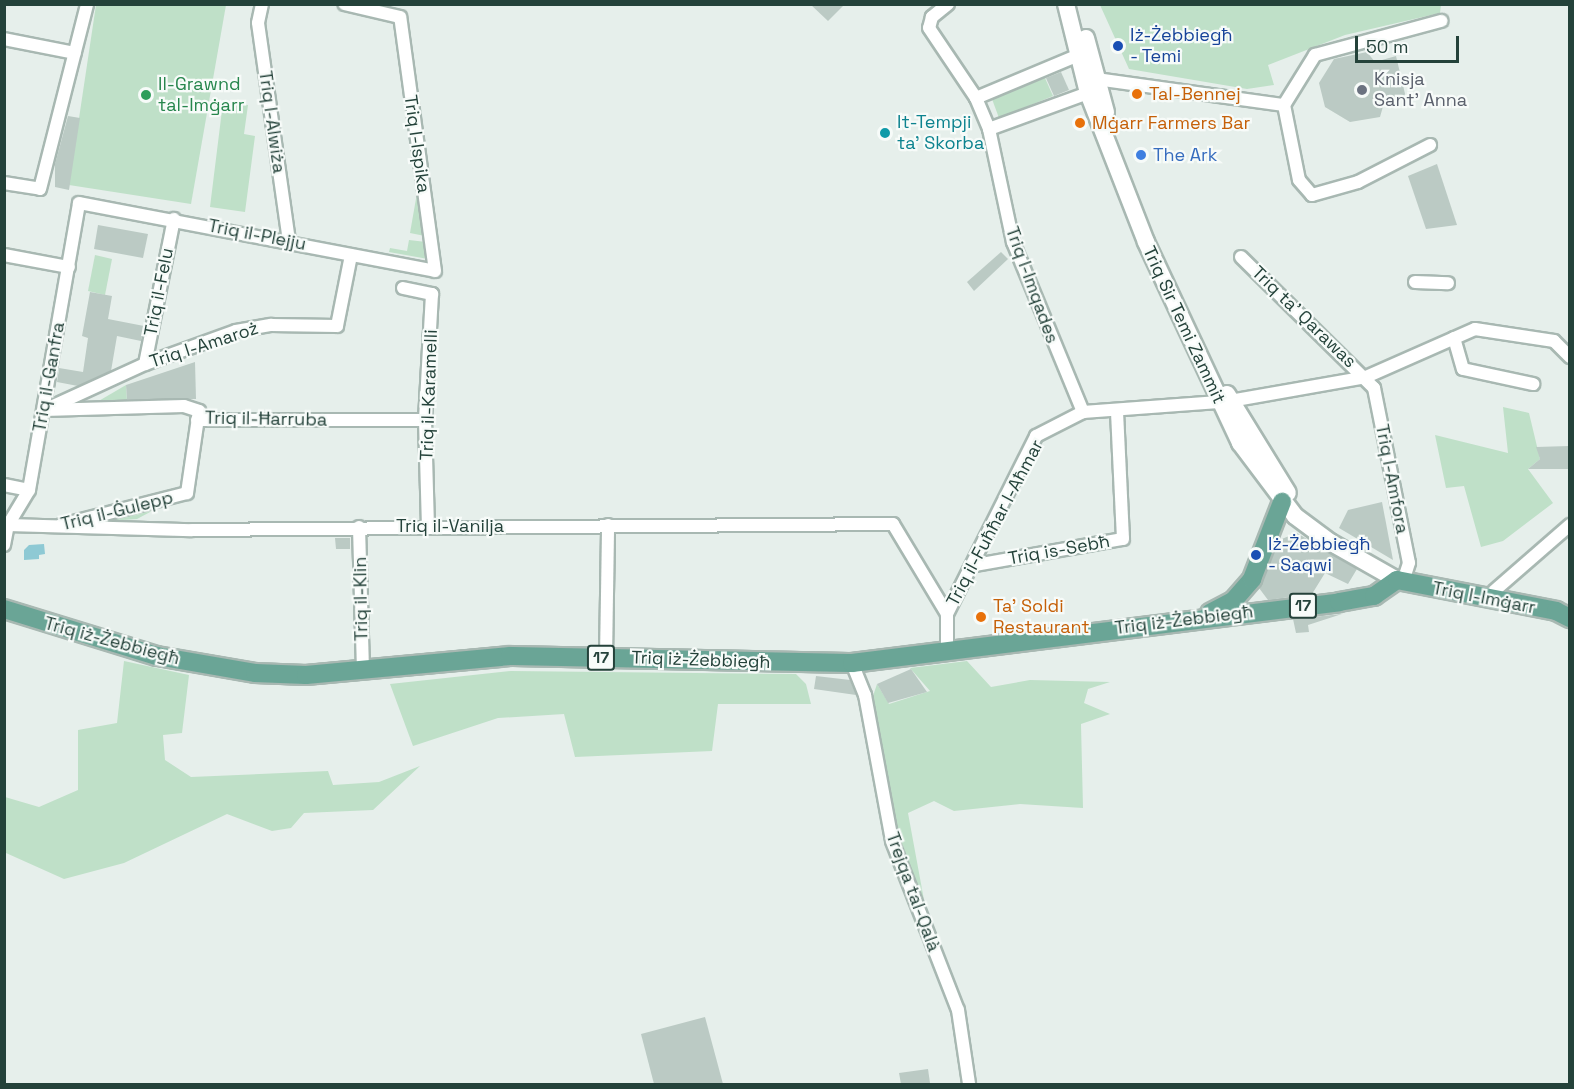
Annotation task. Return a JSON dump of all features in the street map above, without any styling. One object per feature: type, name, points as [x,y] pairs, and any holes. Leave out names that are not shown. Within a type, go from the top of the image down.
[{"type":"main road","name":"Triq Sir Temi Zammit","points":[[1066,4],[1079,55],[1146,242],[1224,401],[1240,443],[1282,502],[1330,542],[1401,577]]},
{"type":"main road","name":"Triq Sir Temi Zammit","points":[[1077,4],[1089,83]]},
{"type":"main road","name":"Triq Sir Temi Zammit","points":[[1224,401],[1290,496],[1314,521],[1357,551],[1401,577]]},
{"type":"main road","name":"17","points":[[1203,617],[1234,600],[1252,579],[1282,502]]},
{"type":"main road","name":"Triq l-Imġarr","points":[[1401,577],[1494,591],[1569,606]]},
{"type":"main road","name":"Triq l-Imġarr","points":[[1401,577],[1556,611],[1569,618]]},
{"type":"main road","name":"Triq iż-Żebbiegħ","points":[[4,609],[157,656],[244,672],[363,672],[499,657],[852,663],[1374,596],[1401,577]]},
{"type":"main road","points":[[1252,579],[1254,597],[1271,610]]},
{"type":"street","points":[[4,183],[40,189],[87,4]]},
{"type":"street","name":"Triq l-Alwiża","points":[[262,4],[258,23],[289,241]]},
{"type":"street","name":"Triq l-Ispika","points":[[345,4],[400,17],[435,271]]},
{"type":"street","name":"Triq l-Imqades","points":[[948,4],[932,17],[929,28],[976,98],[989,129],[1013,242],[1083,412]]},
{"type":"street","points":[[1430,145],[1358,182],[1312,195],[1299,180],[1284,105],[1315,56],[1441,21]]},
{"type":"street","points":[[4,39],[75,53]]},
{"type":"street","points":[[976,98],[1079,55]]},
{"type":"street","points":[[989,129],[1089,83],[1284,105]]},
{"type":"street","name":"Triq il-Plejju","points":[[79,203],[174,219],[435,271]]},
{"type":"street","name":"Triq il-Ganfra","points":[[4,545],[8,525],[29,490],[79,203]]},
{"type":"street","name":"Triq il-Felu","points":[[145,364],[174,219]]},
{"type":"street","points":[[4,255],[69,267]]},
{"type":"street","name":"Triq l-Amaroż","points":[[44,410],[145,364],[255,326],[337,326],[351,255]]},
{"type":"street","name":"Triq ta' Qarawas","points":[[1241,257],[1366,377]]},
{"type":"street","points":[[1415,282],[1448,283]]},
{"type":"street","name":"Triq il-Karamelli","points":[[403,288],[432,294],[426,420],[428,527]]},
{"type":"street","name":"Triq il-Fuħħar l-Aħmar","points":[[947,614],[975,565],[1036,436],[1083,412],[1224,401],[1366,377],[1476,329],[1554,341],[1569,357]]},
{"type":"street","points":[[1454,338],[1463,369],[1533,384]]},
{"type":"street","name":"Triq l-Amfora","points":[[1366,377],[1374,387],[1409,562],[1401,577]]},
{"type":"street","name":"Triq il-Ħarruba","points":[[44,410],[184,406],[199,411],[197,420],[426,420]]},
{"type":"street","name":"Triq is-Sebħ","points":[[975,565],[1123,539],[1117,411]]},
{"type":"street","name":"Triq il-Ġulepp","points":[[46,528],[187,493],[197,420]]},
{"type":"street","points":[[4,485],[29,490]]},
{"type":"street","name":"Triq il-Vanilja","points":[[8,525],[46,528],[892,524],[947,614]]},
{"type":"street","points":[[606,658],[608,525]]},
{"type":"street","points":[[1494,591],[1569,525]]},
{"type":"street","name":"Triq il-Klin","points":[[359,527],[363,672]]},
{"type":"street","points":[[947,614],[947,652]]},
{"type":"street","name":"Trejqa tal-Qalà","points":[[852,663],[865,695],[891,841],[958,1010],[969,1084]]},
{"type":"green space","name":"Il-Grawnd tal-Imġarr","points":[[96,5],[226,5],[191,204],[69,185]]},
{"type":"green space","points":[[1100,5],[1441,5],[1440,13],[1345,35],[1268,65],[1274,85],[1247,89],[1129,69]]},
{"type":"green space","points":[[1045,78],[1053,96],[999,118],[992,99]]},
{"type":"green space","points":[[223,102],[248,105],[244,134],[255,136],[245,212],[210,207]]},
{"type":"green space","points":[[417,193],[425,236],[410,233]]},
{"type":"green space","points":[[409,240],[426,242],[428,259],[389,252],[390,248],[407,251]]},
{"type":"green space","points":[[95,255],[112,259],[105,295],[88,291]]},
{"type":"green space","points":[[126,385],[127,401],[97,402]]},
{"type":"green space","points":[[1503,407],[1529,413],[1540,459],[1528,469],[1553,503],[1503,541],[1481,547],[1464,486],[1446,488],[1435,435],[1508,453]]},
{"type":"green space","points":[[152,511],[137,519],[94,522]]},
{"type":"green space","points":[[124,661],[189,675],[182,733],[163,735],[165,760],[191,777],[328,771],[333,785],[379,782],[420,766],[373,810],[304,813],[291,828],[272,831],[227,814],[124,863],[64,879],[6,853],[5,797],[39,807],[78,790],[78,730],[117,723]]},
{"type":"green space","points":[[967,661],[991,687],[1030,680],[1110,682],[1088,689],[1084,703],[1110,714],[1081,724],[1083,808],[1020,804],[954,811],[934,801],[908,813],[924,900],[904,856],[892,815],[872,699],[877,684],[889,704],[930,691],[910,668]]},
{"type":"green space","points":[[511,671],[796,674],[806,684],[811,704],[718,704],[712,751],[575,757],[564,714],[498,718],[413,746],[390,684]]},
{"type":"water","points":[[44,544],[45,554],[39,555],[39,559],[24,560],[24,550],[29,545]]},
{"type":"building","points":[[810,4],[845,4],[828,21]]},
{"type":"building","name":"Knisja Sant' Anna","points":[[1367,52],[1375,62],[1396,56],[1406,98],[1384,103],[1380,117],[1350,122],[1325,107],[1319,83],[1334,59]]},
{"type":"building","points":[[1061,72],[1069,90],[1054,96],[1046,78]]},
{"type":"building","points":[[68,116],[80,118],[69,190],[55,187],[55,164]]},
{"type":"building","points":[[1437,164],[1457,225],[1426,229],[1408,176]]},
{"type":"building","points":[[98,225],[148,234],[143,258],[94,249]]},
{"type":"building","points":[[1001,252],[1008,259],[974,291],[967,282]]},
{"type":"building","points":[[90,292],[112,296],[108,319],[144,326],[141,341],[117,336],[111,371],[78,386],[57,382],[59,368],[83,372],[88,338],[82,336]]},
{"type":"building","points":[[195,362],[196,399],[127,399],[126,385]]},
{"type":"building","points":[[1569,446],[1569,469],[1528,469],[1540,459],[1536,447]]},
{"type":"building","points":[[1382,502],[1393,560],[1339,528],[1348,510]]},
{"type":"building","points":[[1297,533],[1357,569],[1348,584],[1325,573],[1312,594],[1268,600],[1259,588],[1279,540]]},
{"type":"building","points":[[335,538],[350,538],[350,549],[336,549]]},
{"type":"building","points":[[1342,614],[1308,625],[1309,632],[1296,633],[1293,619]]},
{"type":"building","points":[[911,669],[927,692],[888,703],[877,684]]},
{"type":"building","points":[[816,676],[850,680],[856,695],[814,689]]},
{"type":"building","points":[[705,1017],[723,1084],[654,1084],[641,1034]]},
{"type":"building","points":[[928,1069],[930,1083],[901,1084],[899,1073]]},
{"type":"place","name":"Iż-Żebbiegħ - Temi","points":[[1118,46]]},
{"type":"place","name":"Knisja Sant' Anna","points":[[1362,90]]},
{"type":"place","name":"Tal-Bennej","points":[[1137,94]]},
{"type":"place","name":"Il-Grawnd tal-Imġarr","points":[[146,95]]},
{"type":"place","name":"Mġarr Farmers Bar","points":[[1080,123]]},
{"type":"place","name":"It-Tempji ta' Skorba","points":[[885,133]]},
{"type":"place","name":"The Ark","points":[[1141,155]]},
{"type":"place","name":"Iż-Żebbiegħ - Saqwi","points":[[1256,555]]},
{"type":"place","name":"Ta' Soldi Restaurant","points":[[981,617]]}]
